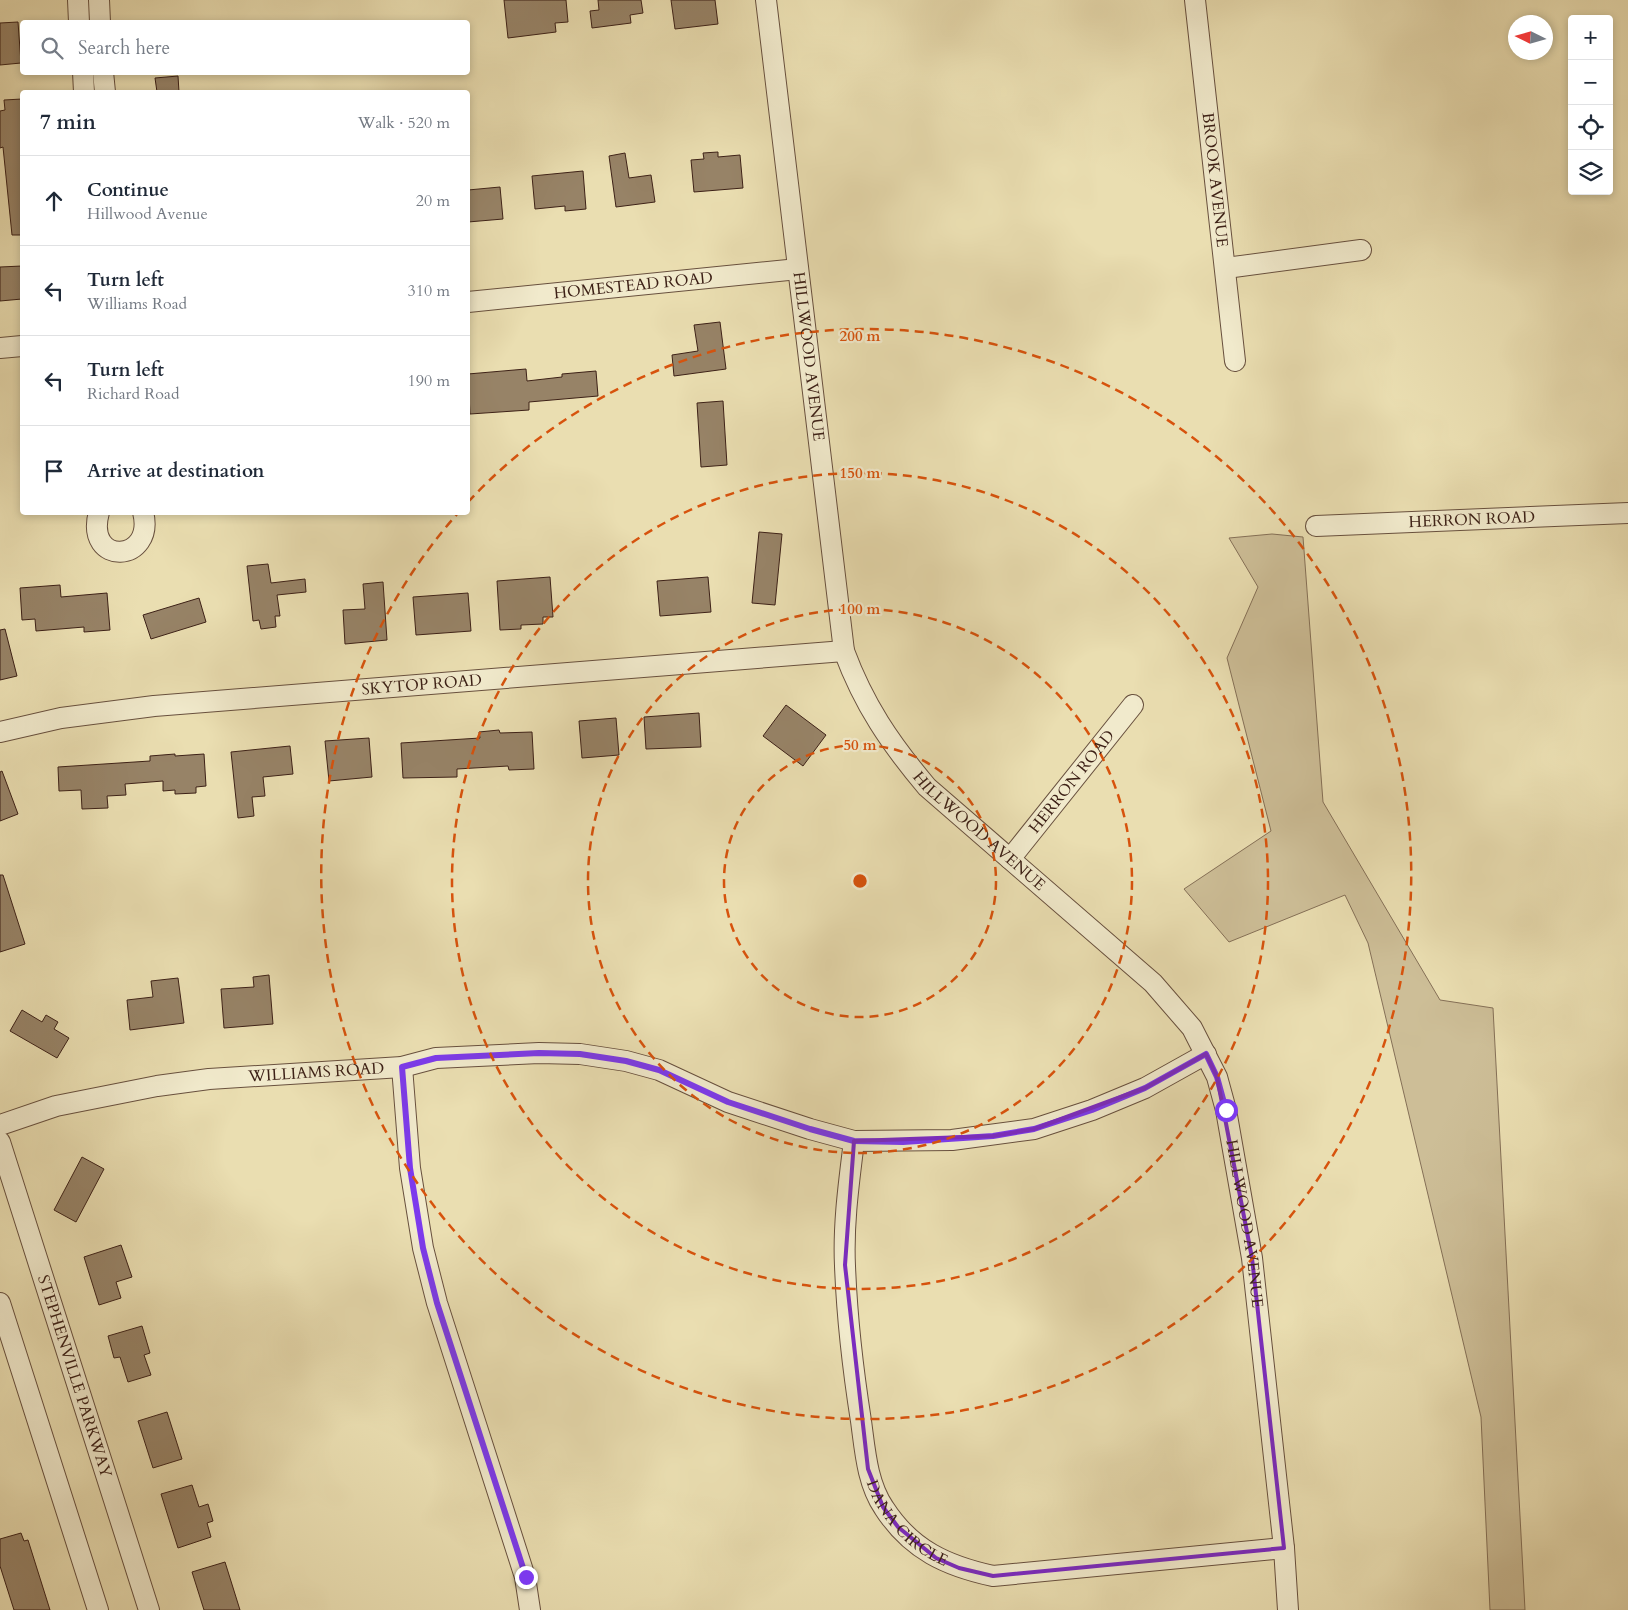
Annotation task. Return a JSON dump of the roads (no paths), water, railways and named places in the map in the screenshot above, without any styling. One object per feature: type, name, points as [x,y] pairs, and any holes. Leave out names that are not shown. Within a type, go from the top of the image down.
[{"type":"street","points":[[78,0],[79,20]]},
{"type":"street","points":[[98,0],[100,20]]},
{"type":"street","name":"HILLWOOD AVENUE","points":[[766,0],[844,651],[857,685],[870,711],[900,756],[927,787],[1153,982],[1192,1028],[1217,1077],[1226,1110],[1252,1258],[1284,1548],[1288,1610]]},
{"type":"street","name":"BROOK AVENUE","points":[[1195,0],[1235,361]]},
{"type":"street","points":[[83,75],[84,90]]},
{"type":"street","points":[[103,75],[105,90]]},
{"type":"street","points":[[1226,268],[1361,250]]},
{"type":"street","name":"HOMESTEAD ROAD","points":[[470,302],[798,268]]},
{"type":"street","points":[[0,348],[20,346]]},
{"type":"street","name":"HERRON ROAD","points":[[1316,526],[1628,512]]},
{"type":"street","points":[[98,515],[96,528],[98,537],[110,550],[120,553],[137,546],[142,537],[145,522],[144,515]]},
{"type":"street","name":"SKYTOP ROAD","points":[[0,732],[61,718],[154,706],[844,651]]},
{"type":"street","name":"HERRON ROAD","points":[[1010,859],[1133,705]]},
{"type":"street","name":"WILLIAMS ROAD","points":[[0,1125],[56,1106],[157,1086],[209,1079],[402,1067],[436,1058],[529,1053],[580,1054],[626,1061],[659,1070],[728,1102],[810,1129],[854,1141],[952,1140],[1034,1129],[1092,1110],[1145,1088],[1206,1054]]},
{"type":"street","points":[[402,1067],[410,1168],[423,1248],[437,1303],[526,1577],[530,1610]]},
{"type":"street","name":"DANA CIRCLE","points":[[854,1141],[847,1202],[845,1265],[852,1349],[868,1469],[883,1507],[898,1528],[936,1558],[959,1568],[993,1576],[1284,1548]]},
{"type":"street","name":"STEPHENVILLE PARKWAY","points":[[0,1142],[149,1610]]},
{"type":"street","points":[[0,1303],[98,1610]]}]
